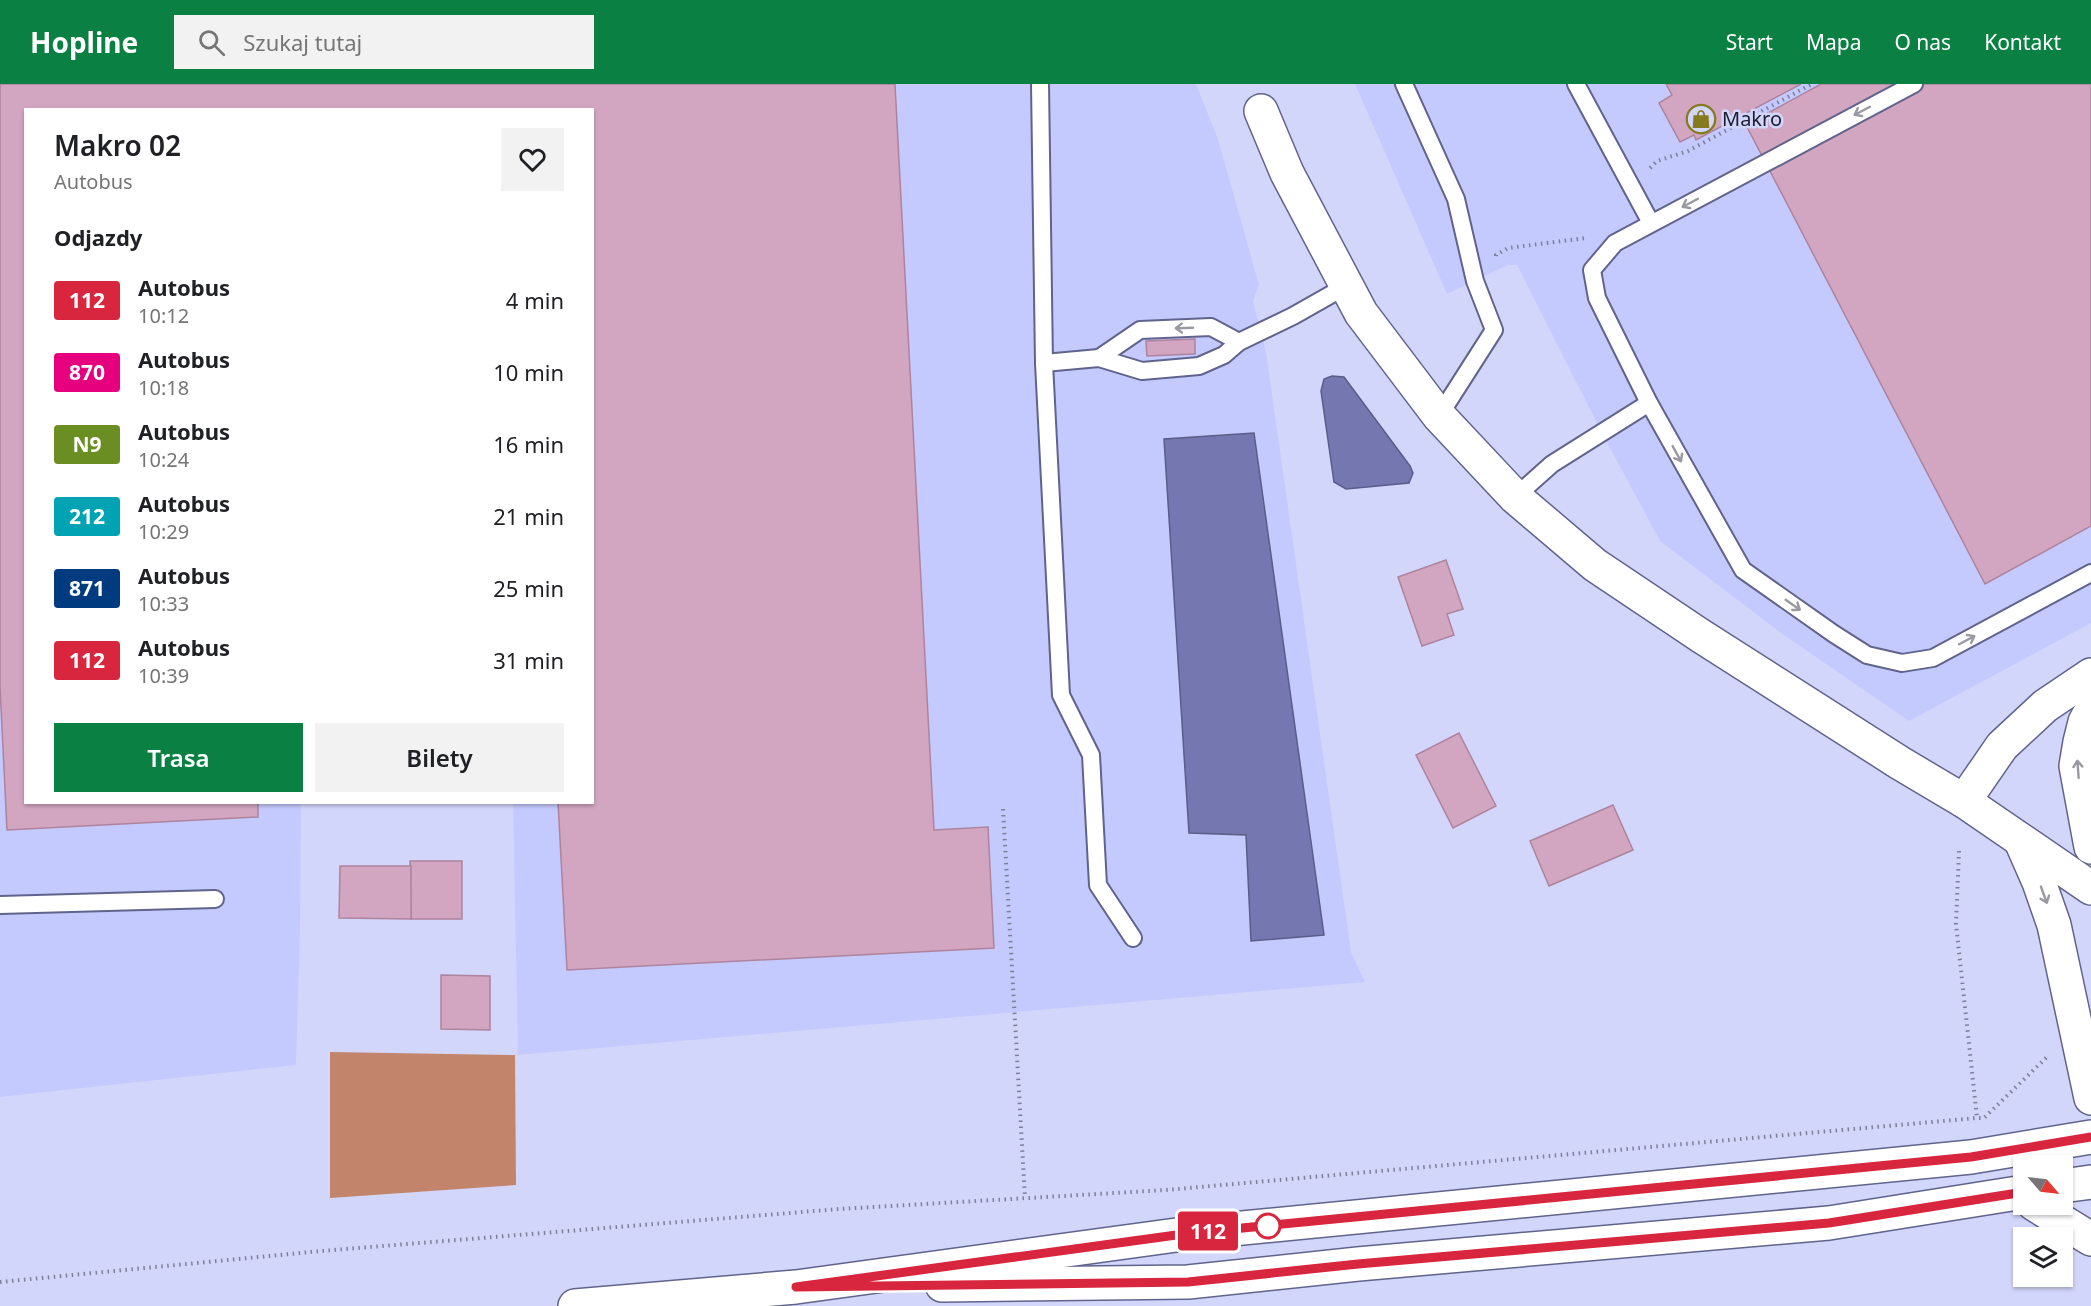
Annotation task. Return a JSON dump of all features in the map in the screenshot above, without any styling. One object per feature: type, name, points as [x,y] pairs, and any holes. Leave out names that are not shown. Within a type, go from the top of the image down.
[{"type":"main road","points":[[1261,111],[1287,173],[1361,313],[1438,416],[1515,497],[1596,566],[1701,636],[1900,763],[1964,801],[2091,888]]},
{"type":"main road","points":[[1964,801],[2002,746],[2045,706],[2091,675]]},
{"type":"main road","points":[[2091,711],[2085,722],[2076,766],[2091,847]]},
{"type":"main road","points":[[2021,842],[2039,882],[2054,925],[2091,1098]]},
{"type":"main road","points":[[575,1306],[796,1287],[1191,1233],[1971,1157],[2091,1137]]},
{"type":"main road","points":[[2073,1184],[2091,1182]]},
{"type":"main road","points":[[796,1287],[1188,1282],[1358,1264],[1829,1223],[2013,1198]]},
{"type":"main road","points":[[2053,1215],[2091,1239]]},
{"type":"lane","points":[[1040,84],[1044,363],[1061,695],[1091,755],[1098,885],[1133,938]]},
{"type":"lane","points":[[1404,84],[1456,198],[1475,281],[1494,330],[1438,416]]},
{"type":"lane","points":[[1576,84],[1650,224]]},
{"type":"lane","points":[[1914,84],[1615,243],[1592,270],[1597,298],[1649,403],[1743,570],[1867,655],[1902,663],[1934,658],[2091,573]]},
{"type":"lane","points":[[1044,363],[1099,358],[1142,371],[1199,366],[1224,355],[1239,342],[1293,316],[1346,286]]},
{"type":"lane","points":[[1099,358],[1140,330],[1212,327],[1239,342]]},
{"type":"lane","points":[[1515,497],[1552,465],[1649,403]]},
{"type":"lane","points":[[0,905],[215,899]]},
{"type":"path","points":[[1647,171],[1657,161],[1688,151],[1811,84]]},
{"type":"path","points":[[1500,265],[1496,255],[1508,248],[1597,237]]},
{"type":"path","points":[[1003,809],[1025,1198]]},
{"type":"path","points":[[1959,851],[1956,924],[1977,1119]]},
{"type":"path","points":[[0,1282],[321,1251],[839,1209],[1166,1190],[1977,1119],[1984,1118],[2048,1056]]},
{"type":"shaded area","points":[[0,84],[1196,84],[1218,139],[1259,285],[1253,301],[1266,352],[1351,952],[1365,982],[518,1055],[513,804],[594,804],[594,108],[24,108],[24,804],[301,804],[300,934],[296,1065],[0,1097]]},
{"type":"shaded area","points":[[1355,84],[2091,84],[2091,623],[1909,721],[1781,633],[1660,541],[1602,433],[1517,265],[1508,265],[1447,294]]},
{"type":"shaded area","points":[[1332,376],[1344,377],[1410,466],[1413,473],[1409,483],[1346,489],[1334,482],[1321,391],[1324,379]]},
{"type":"shaded area","points":[[1254,433],[1324,935],[1251,941],[1246,835],[1189,833],[1164,439]]},
{"type":"shaded area","points":[[330,1052],[515,1055],[516,1185],[330,1198]]},
{"type":"building","points":[[0,84],[895,84],[934,830],[988,827],[994,948],[567,970],[558,804],[594,804],[594,108],[24,108],[24,804],[258,804],[258,817],[7,830],[0,687]]},
{"type":"building","name":"Makro","points":[[1666,84],[1801,84],[1696,140],[1694,135],[1680,142],[1659,103],[1672,95]]},
{"type":"building","points":[[1821,84],[2091,84],[2091,526],[1985,584],[1746,125]]},
{"type":"building","points":[[1195,339],[1195,354],[1147,356],[1146,341]]},
{"type":"building","points":[[1446,560],[1463,609],[1447,614],[1454,635],[1422,646],[1398,577]]},
{"type":"building","points":[[1459,733],[1496,806],[1453,828],[1416,755]]},
{"type":"building","points":[[1613,805],[1633,850],[1549,886],[1530,841]]},
{"type":"building","points":[[410,861],[462,861],[462,919],[411,919]]},
{"type":"building","points":[[340,866],[411,866],[411,919],[339,918]]},
{"type":"building","points":[[441,975],[490,976],[490,1030],[441,1029]]},
{"type":"bus line","name":"112","points":[[2013,1194],[1829,1223],[1358,1264],[1188,1282],[796,1287],[1191,1233],[1971,1157],[2091,1137]]},
{"type":"place","name":"Makro","points":[[1701,119]]}]
